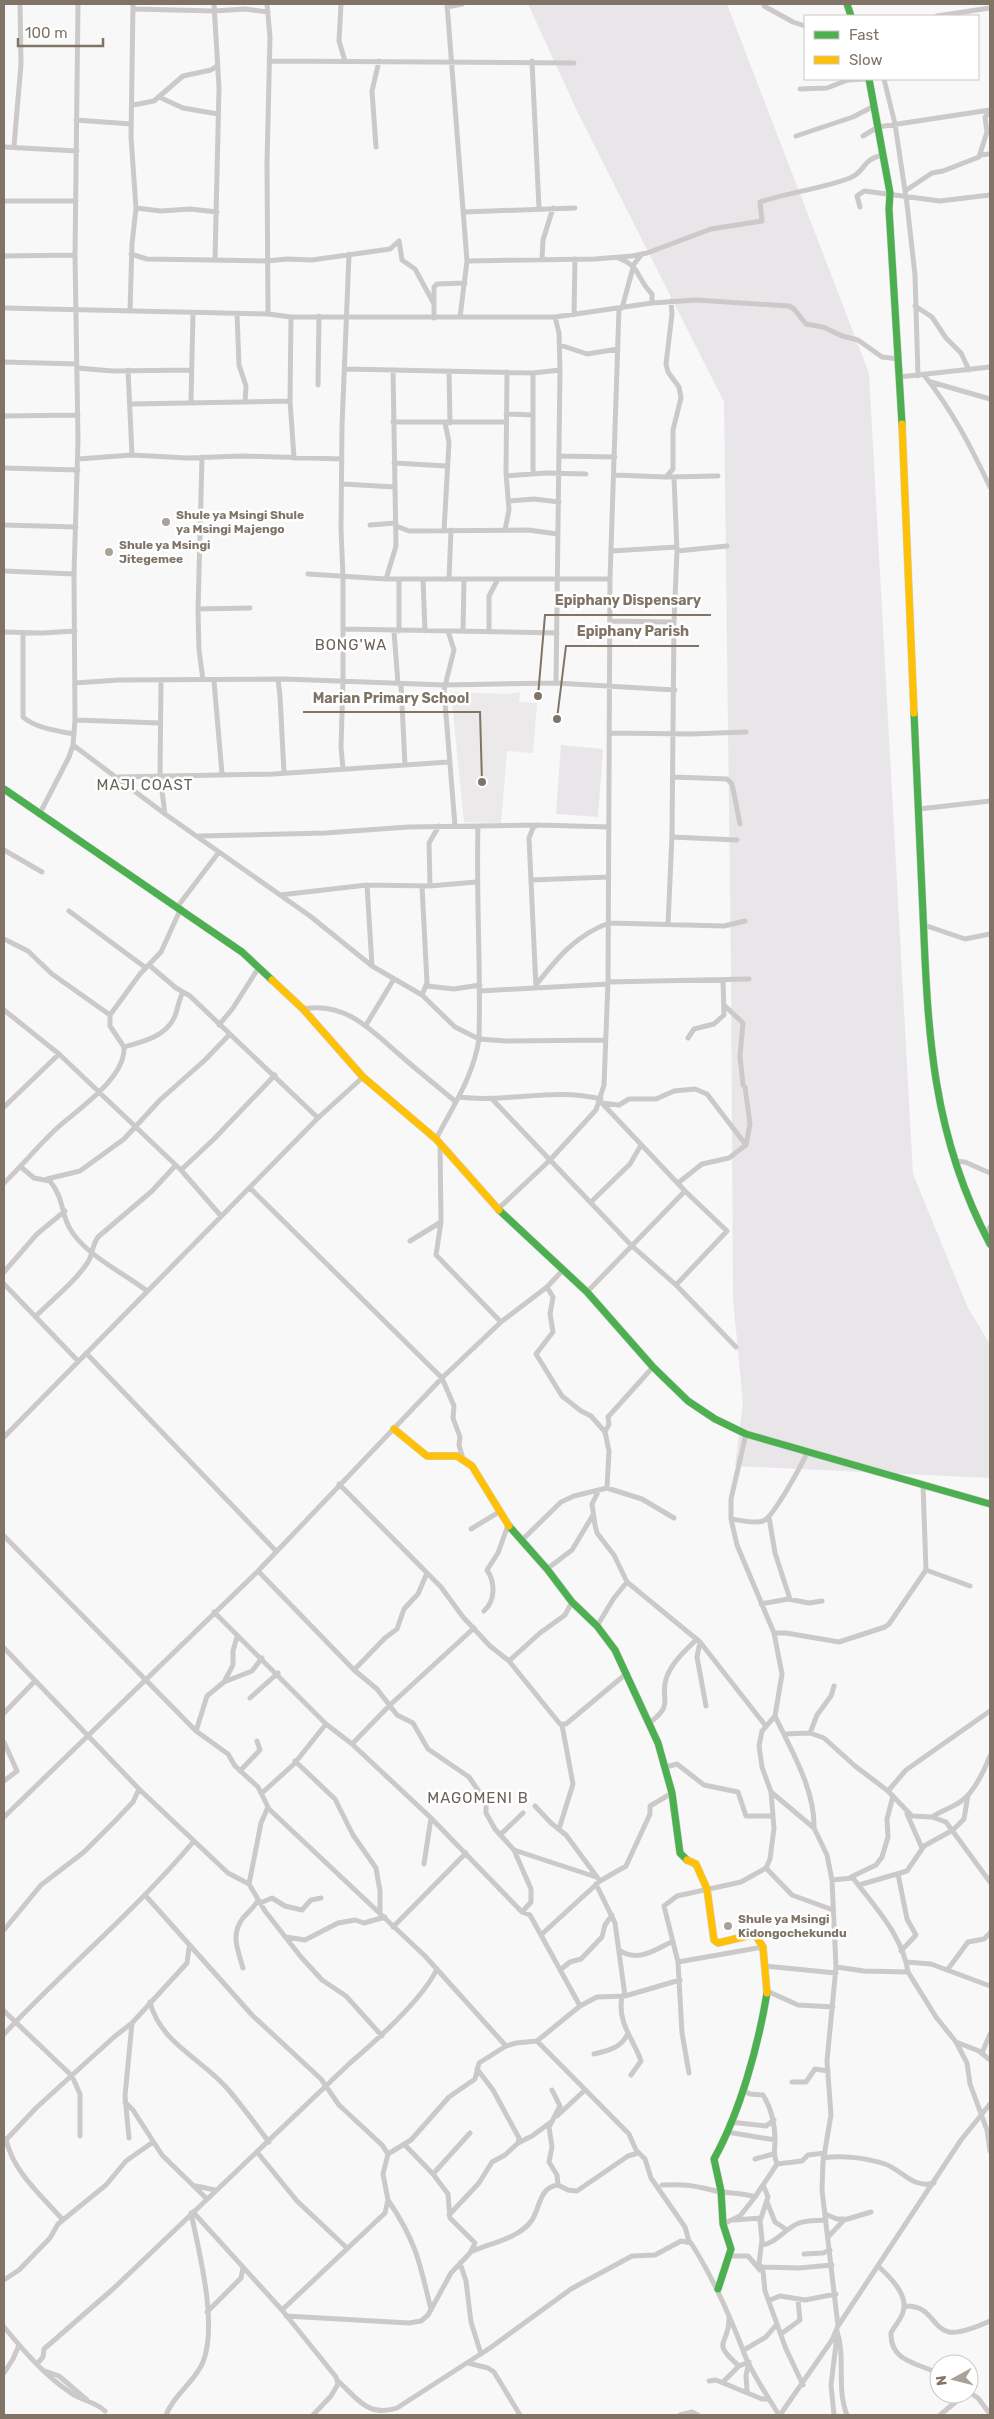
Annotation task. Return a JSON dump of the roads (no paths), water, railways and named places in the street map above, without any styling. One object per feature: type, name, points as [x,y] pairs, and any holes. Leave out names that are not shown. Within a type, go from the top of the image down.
[{"type":"main road","points":[[867,80],[876,106],[890,193],[889,209],[899,359],[930,1053],[940,1114],[952,1160],[990,1244]]},
{"type":"main road","points":[[4,789],[39,815],[179,907],[242,952],[259,967],[304,1009],[363,1077],[438,1142],[498,1209],[587,1292],[653,1367],[688,1400],[715,1419],[746,1434],[990,1504]]},
{"type":"main road","points":[[394,1429],[426,1456],[463,1459],[472,1466],[508,1525],[547,1569],[572,1602],[597,1626],[615,1650],[658,1743],[672,1793],[680,1855],[696,1864],[707,1889],[713,1938],[715,1942],[751,1935],[756,1936],[763,1947],[766,1991],[760,2029],[728,2132],[714,2159],[721,2191],[723,2224],[730,2252],[718,2289]]},
{"type":"street","points":[[14,146],[21,64],[20,4]]},
{"type":"street","points":[[39,815],[73,746],[74,734],[74,574],[78,470],[75,255],[78,4]]},
{"type":"street","points":[[214,4],[218,114],[215,260]]},
{"type":"street","points":[[267,4],[266,261],[268,314]]},
{"type":"street","points":[[341,4],[339,41],[345,62]]},
{"type":"street","points":[[460,317],[467,260],[447,6],[462,4]]},
{"type":"street","points":[[764,6],[769,11],[804,26]]},
{"type":"street","points":[[130,311],[131,254],[136,208],[132,167],[131,124],[133,105],[133,7],[214,11],[245,9],[268,12]]},
{"type":"street","points":[[944,15],[990,8]]},
{"type":"street","points":[[268,61],[574,62]]},
{"type":"street","points":[[376,147],[372,91],[379,61]]},
{"type":"street","points":[[532,61],[539,208]]},
{"type":"street","points":[[133,105],[150,102],[159,97],[183,76],[211,70],[217,66]]},
{"type":"street","points":[[800,89],[827,88],[848,80]]},
{"type":"street","points":[[884,80],[896,124],[906,193],[915,275],[914,306],[918,376]]},
{"type":"street","points":[[159,97],[182,108],[218,114]]},
{"type":"street","points":[[796,136],[855,116],[876,106]]},
{"type":"street","points":[[863,136],[878,126],[990,111]]},
{"type":"street","points":[[980,155],[987,132],[985,117],[990,111]]},
{"type":"street","points":[[76,120],[131,124]]},
{"type":"street","points":[[4,147],[14,146],[77,151]]},
{"type":"street","points":[[906,193],[929,174],[968,162],[980,155],[990,154]]},
{"type":"street","points":[[467,260],[576,259],[642,254],[711,229],[761,222],[763,220],[760,202],[815,190],[851,178],[859,173],[869,159],[884,155]]},
{"type":"street","points":[[860,207],[857,199],[860,193],[906,193],[940,201],[990,195]]},
{"type":"street","points":[[4,201],[76,201]]},
{"type":"street","points":[[136,208],[161,211],[190,209],[217,212]]},
{"type":"street","points":[[542,260],[543,240],[553,208]]},
{"type":"street","points":[[464,212],[575,208]]},
{"type":"street","points":[[131,254],[147,259],[312,260],[390,249],[399,241],[402,259],[415,269],[417,276],[434,302]]},
{"type":"street","points":[[344,769],[340,747],[343,680],[343,576],[340,529],[343,484],[342,459],[349,254]]},
{"type":"street","points":[[498,1209],[550,1160],[596,1110],[601,1101],[604,1085],[609,924],[610,733],[608,686],[610,579],[618,349],[620,308],[634,266],[642,254]]},
{"type":"street","points":[[4,256],[75,255]]},
{"type":"street","points":[[614,256],[634,266],[642,285],[652,294],[652,304]]},
{"type":"street","points":[[574,314],[576,259]]},
{"type":"street","points":[[434,318],[433,290],[437,284],[465,282]]},
{"type":"street","points":[[4,308],[76,308],[193,314],[268,314],[291,317],[555,317],[671,301],[712,300],[789,306],[794,309],[806,324],[823,327],[842,336],[858,340],[882,357],[899,359]]},
{"type":"street","points":[[666,477],[673,469],[673,430],[681,398],[679,388],[668,372],[666,364],[672,314],[671,301]]},
{"type":"street","points":[[914,306],[932,317],[946,338],[961,354],[969,370]]},
{"type":"street","points":[[191,402],[190,370],[193,314]]},
{"type":"street","points":[[237,314],[239,360],[246,386],[245,402]]},
{"type":"street","points":[[318,385],[319,316]]},
{"type":"street","points":[[291,317],[290,401],[294,458]]},
{"type":"street","points":[[555,317],[560,345],[559,581],[556,683]]},
{"type":"street","points":[[560,345],[587,354],[618,349]]},
{"type":"street","points":[[4,362],[128,370],[190,370]]},
{"type":"street","points":[[899,377],[990,367]]},
{"type":"street","points":[[345,368],[533,373],[560,370]]},
{"type":"street","points":[[128,370],[132,455]]},
{"type":"street","points":[[386,579],[395,554],[396,525],[393,370]]},
{"type":"street","points":[[444,530],[449,370]]},
{"type":"street","points":[[505,530],[509,518],[506,476],[507,372]]},
{"type":"street","points":[[533,373],[533,474]]},
{"type":"street","points":[[924,375],[948,406],[973,450],[990,487]]},
{"type":"street","points":[[930,382],[943,388],[990,399]]},
{"type":"street","points":[[131,404],[290,401]]},
{"type":"street","points":[[506,414],[533,415]]},
{"type":"street","points":[[4,416],[78,415]]},
{"type":"street","points":[[393,422],[506,422]]},
{"type":"street","points":[[78,459],[132,455],[342,459]]},
{"type":"street","points":[[559,456],[614,457]]},
{"type":"street","points":[[202,457],[198,609],[199,650],[203,680]]},
{"type":"street","points":[[394,463],[447,466]]},
{"type":"street","points":[[4,468],[78,470]]},
{"type":"street","points":[[506,476],[586,474]]},
{"type":"street","points":[[614,475],[718,476]]},
{"type":"street","points":[[668,926],[672,837],[672,734],[677,549],[674,477]]},
{"type":"street","points":[[343,484],[395,487]]},
{"type":"street","points":[[509,501],[534,499],[559,502]]},
{"type":"street","points":[[4,525],[76,527]]},
{"type":"street","points":[[370,525],[396,525],[409,531],[537,530],[558,534]]},
{"type":"street","points":[[450,579],[451,530]]},
{"type":"street","points":[[611,551],[727,546]]},
{"type":"street","points":[[4,571],[74,574]]},
{"type":"street","points":[[308,574],[386,579],[497,581],[610,579]]},
{"type":"street","points":[[399,579],[396,631],[405,765]]},
{"type":"street","points":[[423,579],[425,631]]},
{"type":"street","points":[[463,631],[464,579]]},
{"type":"street","points":[[489,632],[489,596],[497,581]]},
{"type":"street","points":[[198,609],[250,608]]},
{"type":"street","points":[[610,621],[674,622]]},
{"type":"street","points":[[343,629],[558,633]]},
{"type":"street","points":[[4,632],[75,631]]},
{"type":"street","points":[[448,631],[454,650],[444,685],[455,826]]},
{"type":"street","points":[[23,633],[23,717],[27,721],[54,731],[74,734]]},
{"type":"street","points":[[75,683],[119,680],[214,681],[278,679],[444,685],[556,683],[674,690]]},
{"type":"street","points":[[278,679],[284,773]]},
{"type":"street","points":[[161,681],[160,776],[165,814]]},
{"type":"street","points":[[214,681],[222,774]]},
{"type":"street","points":[[74,720],[160,723]]},
{"type":"street","points":[[610,733],[746,732]]},
{"type":"street","points":[[73,746],[118,777],[165,814],[310,916],[372,966],[422,995],[455,1027],[479,1039],[506,1041],[605,1040]]},
{"type":"street","points":[[118,777],[284,773],[449,762]]},
{"type":"street","points":[[673,777],[727,778],[732,784],[740,824]]},
{"type":"street","points":[[918,809],[990,801]]},
{"type":"street","points":[[198,836],[278,835],[439,826],[538,825],[609,827]]},
{"type":"street","points":[[536,987],[529,838],[533,828],[538,825]]},
{"type":"street","points":[[430,886],[429,843],[439,826]]},
{"type":"street","points":[[478,826],[476,882],[480,985],[479,1039],[476,1056],[438,1142],[441,1222],[436,1255],[501,1322]]},
{"type":"street","points":[[672,837],[737,840]]},
{"type":"street","points":[[4,850],[42,872]]},
{"type":"street","points":[[4,1184],[55,1130],[100,1093],[120,1064],[124,1047],[110,1026],[110,1015],[161,952],[179,907],[219,852]]},
{"type":"street","points":[[531,880],[609,878]]},
{"type":"street","points":[[280,895],[368,885],[430,886],[476,882]]},
{"type":"street","points":[[368,885],[372,966]]},
{"type":"street","points":[[422,886],[427,986],[422,995]]},
{"type":"street","points":[[69,912],[190,996],[318,1118]]},
{"type":"street","points":[[536,987],[560,954],[594,929],[609,924],[724,926],[745,922]]},
{"type":"street","points":[[924,925],[965,939],[990,934]]},
{"type":"street","points":[[4,939],[28,951],[52,974],[110,1015]]},
{"type":"street","points":[[219,1025],[233,1008],[259,967]]},
{"type":"street","points":[[366,1025],[394,979]]},
{"type":"street","points":[[688,1038],[696,1028],[715,1023],[724,1013],[724,980]]},
{"type":"street","points":[[480,991],[608,983],[749,980]]},
{"type":"street","points":[[427,986],[454,989],[480,985]]},
{"type":"street","points":[[124,1047],[149,1040],[167,1027],[175,1016],[177,1004],[183,992]]},
{"type":"street","points":[[678,1183],[702,1164],[730,1158],[746,1145],[750,1124],[740,1056],[743,1023],[724,1006]]},
{"type":"street","points":[[304,1009],[315,1007],[337,1009],[366,1025],[458,1099],[492,1099],[540,1094],[579,1094],[619,1105],[630,1099],[656,1099],[674,1091],[695,1088],[706,1094],[746,1145]]},
{"type":"street","points":[[4,1010],[59,1054],[181,1170],[221,1216]]},
{"type":"street","points":[[21,1167],[34,1178],[48,1180],[80,1171],[124,1139],[160,1099],[205,1060],[230,1035]]},
{"type":"street","points":[[4,1107],[59,1054]]},
{"type":"street","points":[[181,1170],[214,1139],[275,1075]]},
{"type":"street","points":[[4,1437],[318,1118],[363,1077]]},
{"type":"street","points":[[492,1099],[631,1245],[676,1285],[736,1347]]},
{"type":"street","points":[[601,1101],[685,1191],[727,1231],[676,1285]]},
{"type":"street","points":[[591,1202],[630,1164],[642,1145]]},
{"type":"street","points":[[952,1160],[965,1162],[990,1174]]},
{"type":"street","points":[[36,1316],[78,1276],[92,1253],[93,1244],[98,1237],[152,1191],[175,1166]]},
{"type":"street","points":[[48,1180],[59,1193],[70,1228],[92,1253],[147,1291]]},
{"type":"street","points":[[250,1188],[442,1378],[454,1406],[453,1418],[460,1437],[459,1446],[463,1459]]},
{"type":"street","points":[[587,1292],[685,1191]]},
{"type":"street","points":[[4,1272],[37,1234],[65,1210]]},
{"type":"street","points":[[410,1241],[441,1222]]},
{"type":"street","points":[[985,1234],[990,1226]]},
{"type":"street","points":[[4,1817],[89,1737],[214,1612],[258,1571],[442,1378],[501,1322],[547,1287],[563,1270]]},
{"type":"street","points":[[4,1284],[78,1361]]},
{"type":"street","points":[[547,1287],[553,1299],[550,1314],[552,1332],[536,1354],[562,1396],[581,1411],[591,1416],[605,1432],[609,1451],[607,1488]]},
{"type":"street","points":[[86,1354],[276,1551]]},
{"type":"street","points":[[605,1432],[609,1424],[608,1417],[653,1367]]},
{"type":"street","points":[[746,1434],[731,1499],[731,1519],[737,1545],[774,1633],[782,1674],[775,1716],[785,1734],[813,1804],[814,1828]]},
{"type":"street","points":[[731,1519],[759,1521],[769,1517],[797,1475],[807,1453]]},
{"type":"street","points":[[339,1484],[428,1573],[490,1646],[509,1661],[562,1725],[573,1784],[559,1829]]},
{"type":"street","points":[[774,1633],[786,1632],[839,1642],[889,1624],[926,1570],[923,1485]]},
{"type":"street","points":[[521,1541],[561,1502],[571,1497],[607,1488],[642,1499],[674,1518]]},
{"type":"street","points":[[599,1490],[593,1502],[593,1515],[597,1532],[614,1555],[627,1582],[699,1641],[765,1725]]},
{"type":"street","points":[[471,1529],[499,1512]]},
{"type":"street","points":[[547,1569],[572,1550],[593,1515]]},
{"type":"street","points":[[769,1517],[775,1553],[790,1599]]},
{"type":"street","points":[[484,1611],[492,1602],[493,1579],[487,1570],[498,1553],[499,1545],[508,1525]]},
{"type":"street","points":[[4,1536],[196,1731],[228,1754],[240,1771],[262,1793],[268,1807],[380,1912],[437,1969],[506,2046]]},
{"type":"street","points":[[926,1570],[970,1586]]},
{"type":"street","points":[[258,1571],[354,1670],[377,1690],[401,1718],[413,1723],[428,1750],[469,1777],[486,1802],[486,1813],[500,1835],[514,1850],[531,1889],[531,1902],[522,1912]]},
{"type":"street","points":[[354,1670],[385,1638],[397,1629],[404,1610],[418,1594],[428,1573]]},
{"type":"street","points":[[597,1626],[614,1598],[627,1582]]},
{"type":"street","points":[[761,1604],[790,1599],[809,1603],[822,1601]]},
{"type":"street","points":[[509,1661],[540,1633],[563,1617],[572,1602]]},
{"type":"street","points":[[214,1612],[238,1637],[278,1673],[326,1724],[352,1744],[431,1818],[522,1912],[530,1915],[560,1970],[570,1984],[580,2006]]},
{"type":"street","points":[[352,1744],[390,1705],[474,1628]]},
{"type":"street","points":[[224,1682],[234,1664],[233,1651],[238,1637]]},
{"type":"street","points":[[699,1641],[697,1657],[706,1706]]},
{"type":"street","points":[[648,1724],[661,1715],[665,1706],[666,1678],[672,1666],[699,1641]]},
{"type":"street","points":[[4,1648],[34,1682],[139,1789],[228,1873],[249,1884],[259,1901],[286,1937],[322,1980],[346,1996],[382,2036]]},
{"type":"street","points":[[196,1731],[207,1696],[224,1682],[252,1670],[262,1658]]},
{"type":"street","points":[[250,1698],[278,1673]]},
{"type":"street","points":[[562,1725],[627,1673]]},
{"type":"street","points":[[4,1713],[34,1682]]},
{"type":"street","points":[[810,1733],[817,1715],[831,1696],[834,1686]]},
{"type":"street","points":[[888,1791],[906,1770],[990,1711]]},
{"type":"street","points":[[689,2072],[682,2033],[678,1962],[664,1906],[677,1896],[741,1882],[766,1868],[770,1859],[773,1816],[771,1792],[762,1767],[759,1746],[765,1725],[775,1716]]},
{"type":"street","points":[[262,1793],[295,1761],[326,1724]]},
{"type":"street","points":[[785,1734],[810,1733],[824,1738],[855,1766],[888,1791],[914,1817],[932,1817],[946,1822],[990,1882]]},
{"type":"street","points":[[4,1742],[17,1771],[4,1781]]},
{"type":"street","points":[[240,1771],[260,1750],[257,1742]]},
{"type":"street","points":[[932,1817],[968,1795],[990,1756]]},
{"type":"street","points":[[295,1761],[335,1799],[353,1835],[376,1868],[380,1891],[380,1912]]},
{"type":"street","points":[[666,1767],[677,1764],[704,1785],[738,1792],[746,1816],[773,1816]]},
{"type":"street","points":[[4,1930],[41,1885],[84,1852],[115,1821],[133,1802],[139,1789]]},
{"type":"street","points":[[771,1792],[814,1828],[827,1854],[832,1880],[836,1970],[828,2071],[831,2115],[824,2155],[822,2190],[836,2294],[842,2358],[840,2389],[847,2415]]},
{"type":"street","points":[[542,1934],[597,1881],[626,1866],[650,1814],[650,1806],[672,1793]]},
{"type":"street","points":[[859,1885],[898,1874],[910,1868],[922,1848],[953,1830],[965,1817],[968,1795]]},
{"type":"street","points":[[832,1880],[851,1877],[876,1865],[882,1856],[888,1836],[887,1819],[893,1796]]},
{"type":"street","points":[[535,1806],[548,1821],[559,1829],[597,1881],[616,1926],[623,1996],[621,2014],[627,2035],[635,2042],[641,2061],[631,2075]]},
{"type":"street","points":[[249,1884],[261,1823],[268,1807]]},
{"type":"street","points":[[904,1808],[922,1848]]},
{"type":"street","points":[[500,1835],[522,1813]]},
{"type":"street","points":[[424,1864],[431,1818]]},
{"type":"street","points":[[4,2034],[145,1895],[194,1841]]},
{"type":"street","points":[[514,1850],[597,1881]]},
{"type":"street","points":[[393,1927],[466,1853]]},
{"type":"street","points":[[766,1868],[792,1895],[833,1910]]},
{"type":"street","points":[[898,1874],[907,1919],[916,1935],[901,1951]]},
{"type":"street","points":[[851,1877],[884,1918],[906,1962],[908,1972],[936,2017],[956,2042],[968,2065],[970,2084],[987,2130],[990,2151]]},
{"type":"street","points":[[145,1895],[252,2015],[327,2085],[339,2105],[382,2145],[388,2154],[383,2174],[388,2206],[382,2215],[282,2310]]},
{"type":"street","points":[[243,1968],[235,1936],[243,1918],[259,1901],[272,1898],[285,1906],[302,1910],[311,1900],[321,1898]]},
{"type":"street","points":[[560,1970],[570,1962],[581,1959],[602,1937],[605,1925],[612,1915]]},
{"type":"street","points":[[286,1937],[305,1940],[335,1923],[356,1920],[363,1923],[385,1917]]},
{"type":"street","points":[[948,1969],[968,1942],[984,1940],[990,1933]]},
{"type":"street","points":[[619,1950],[626,1955],[640,1957],[674,1941]]},
{"type":"street","points":[[64,2220],[16,2165],[5,2140],[20,2123],[114,2037],[132,2023],[187,1963],[190,1947]]},
{"type":"street","points":[[678,1962],[763,1947]]},
{"type":"street","points":[[906,1962],[931,1964],[990,1986]]},
{"type":"street","points":[[764,1966],[908,1972]]},
{"type":"street","points":[[37,2364],[43,2357],[44,2349],[113,2289],[206,2198],[382,2036],[429,1983],[437,1969]]},
{"type":"street","points":[[388,2154],[405,2145],[449,2098],[475,2079],[479,2063],[506,2046],[537,2041],[580,2006],[601,1996],[623,1996],[680,1980]]},
{"type":"street","points":[[766,1991],[798,2005],[833,2007]]},
{"type":"street","points":[[150,2002],[154,2018],[160,2027],[192,2059],[226,2088],[269,2142]]},
{"type":"street","points":[[4,2011],[72,2076],[80,2094],[80,2136]]},
{"type":"street","points":[[129,2138],[125,2102],[132,2023]]},
{"type":"street","points":[[982,2052],[990,2034]]},
{"type":"street","points":[[594,2054],[613,2049],[624,2042],[627,2035]]},
{"type":"street","points":[[537,2041],[622,2125],[638,2153],[645,2159],[651,2178],[683,2223],[689,2241],[718,2289],[749,2362],[780,2415],[803,2385],[898,2233],[934,2183],[961,2140],[990,2104]]},
{"type":"street","points":[[956,2042],[982,2052],[990,2060]]},
{"type":"street","points":[[477,2069],[493,2090],[518,2133],[518,2143]]},
{"type":"street","points":[[792,2082],[806,2082],[814,2069],[828,2071]]},
{"type":"street","points":[[578,2081],[579,2094]]},
{"type":"street","points":[[552,2090],[560,2106],[549,2129],[552,2147],[549,2162],[557,2175],[558,2185]]},
{"type":"street","points":[[449,2215],[479,2183],[492,2162],[551,2122],[585,2090]]},
{"type":"street","points":[[742,2090],[750,2094],[762,2095],[774,2120],[776,2140],[774,2154],[776,2161]]},
{"type":"street","points":[[125,2102],[133,2110],[153,2142],[172,2165],[196,2186],[206,2198]]},
{"type":"street","points":[[730,2122],[766,2126],[774,2120]]},
{"type":"street","points":[[728,2132],[776,2140]]},
{"type":"street","points":[[433,2174],[470,2133]]},
{"type":"street","points":[[4,2280],[19,2270],[46,2244],[56,2227],[101,2189],[126,2161],[153,2142]]},
{"type":"street","points":[[286,2316],[338,2321],[409,2323],[421,2321],[431,2310],[451,2273],[470,2253],[475,2243],[449,2215],[448,2194],[433,2174],[405,2145]]},
{"type":"street","points":[[257,2152],[297,2201],[346,2248]]},
{"type":"street","points":[[470,2253],[500,2241],[525,2227],[533,2219],[544,2193],[552,2186],[558,2185],[568,2190],[577,2190],[628,2156],[638,2153]]},
{"type":"street","points":[[755,2159],[774,2154]]},
{"type":"street","points":[[734,2220],[743,2213],[764,2187],[777,2164],[802,2161],[808,2155],[840,2156],[872,2161],[891,2167],[910,2181],[934,2183]]},
{"type":"street","points":[[662,2185],[692,2184],[714,2191],[755,2197]]},
{"type":"street","points":[[196,2186],[215,2190]]},
{"type":"street","points":[[764,2187],[768,2196],[761,2218],[762,2245],[758,2260],[764,2287],[777,2324],[803,2385]]},
{"type":"street","points":[[388,2200],[407,2229],[418,2253],[431,2310]]},
{"type":"street","points":[[767,2202],[776,2222],[787,2230]]},
{"type":"street","points":[[192,2212],[282,2310],[338,2381],[368,2409],[384,2413],[407,2403],[468,2363],[571,2289],[632,2256],[655,2255],[680,2241],[689,2241]]},
{"type":"street","points":[[166,2415],[177,2395],[202,2363],[208,2346],[201,2260],[192,2212]]},
{"type":"street","points":[[825,2214],[837,2220],[870,2212]]},
{"type":"street","points":[[723,2224],[734,2220],[761,2218]]},
{"type":"street","points":[[828,2236],[846,2219]]},
{"type":"street","points":[[762,2245],[775,2241],[787,2230],[800,2223],[826,2220]]},
{"type":"street","points":[[804,2254],[823,2253],[830,2250]]},
{"type":"street","points":[[730,2252],[748,2256],[761,2269],[832,2265]]},
{"type":"street","points":[[460,2263],[466,2281],[471,2322],[481,2354]]},
{"type":"street","points":[[878,2266],[894,2282],[904,2306],[901,2316],[891,2333],[891,2343],[908,2362],[929,2370]]},
{"type":"street","points":[[206,2312],[242,2278],[243,2268]]},
{"type":"street","points":[[770,2300],[780,2296],[798,2300],[836,2294]]},
{"type":"street","points":[[781,2334],[799,2322],[798,2300]]},
{"type":"street","points":[[904,2306],[922,2308],[938,2325],[948,2332],[960,2331],[990,2321]]},
{"type":"street","points":[[729,2313],[723,2349],[726,2356],[739,2366]]},
{"type":"street","points":[[744,2350],[766,2337],[777,2324]]},
{"type":"street","points":[[4,2326],[44,2371],[59,2376],[87,2400],[105,2411]]},
{"type":"street","points":[[834,2415],[831,2385],[837,2350],[838,2328]]},
{"type":"street","points":[[4,2373],[19,2345]]},
{"type":"street","points":[[723,2382],[739,2366],[749,2362]]},
{"type":"street","points":[[747,2391],[746,2375],[749,2362]]},
{"type":"street","points":[[468,2363],[488,2368],[494,2372],[520,2415]]},
{"type":"street","points":[[313,2415],[335,2391],[338,2381]]},
{"type":"street","points":[[710,2381],[723,2382],[762,2399],[769,2398]]},
{"type":"street","points":[[979,2399],[990,2414]]},
{"type":"street","points":[[940,2415],[953,2404]]},
{"type":"street","points":[[682,2415],[692,2412],[698,2415]]},
{"type":"place","name":"Shule ya Msingi Shule ya Msingi Majengo","points":[[166,522]]},
{"type":"place","name":"Shule ya Msingi Jitegemee","points":[[109,552]]},
{"type":"place","name":"Epiphany Dispensary","points":[[538,696]]},
{"type":"place","name":"Epiphany Parish","points":[[557,719]]},
{"type":"place","name":"Marian Primary School","points":[[482,782]]},
{"type":"place","name":"Shule ya Msingi Kidongochekundu","points":[[728,1926]]},
{"type":"district","name":"BONG'WA","points":[[351,645]]},
{"type":"district","name":"MAJI COAST","points":[[145,785]]},
{"type":"district","name":"MAGOMENI B","points":[[478,1798]]}]
